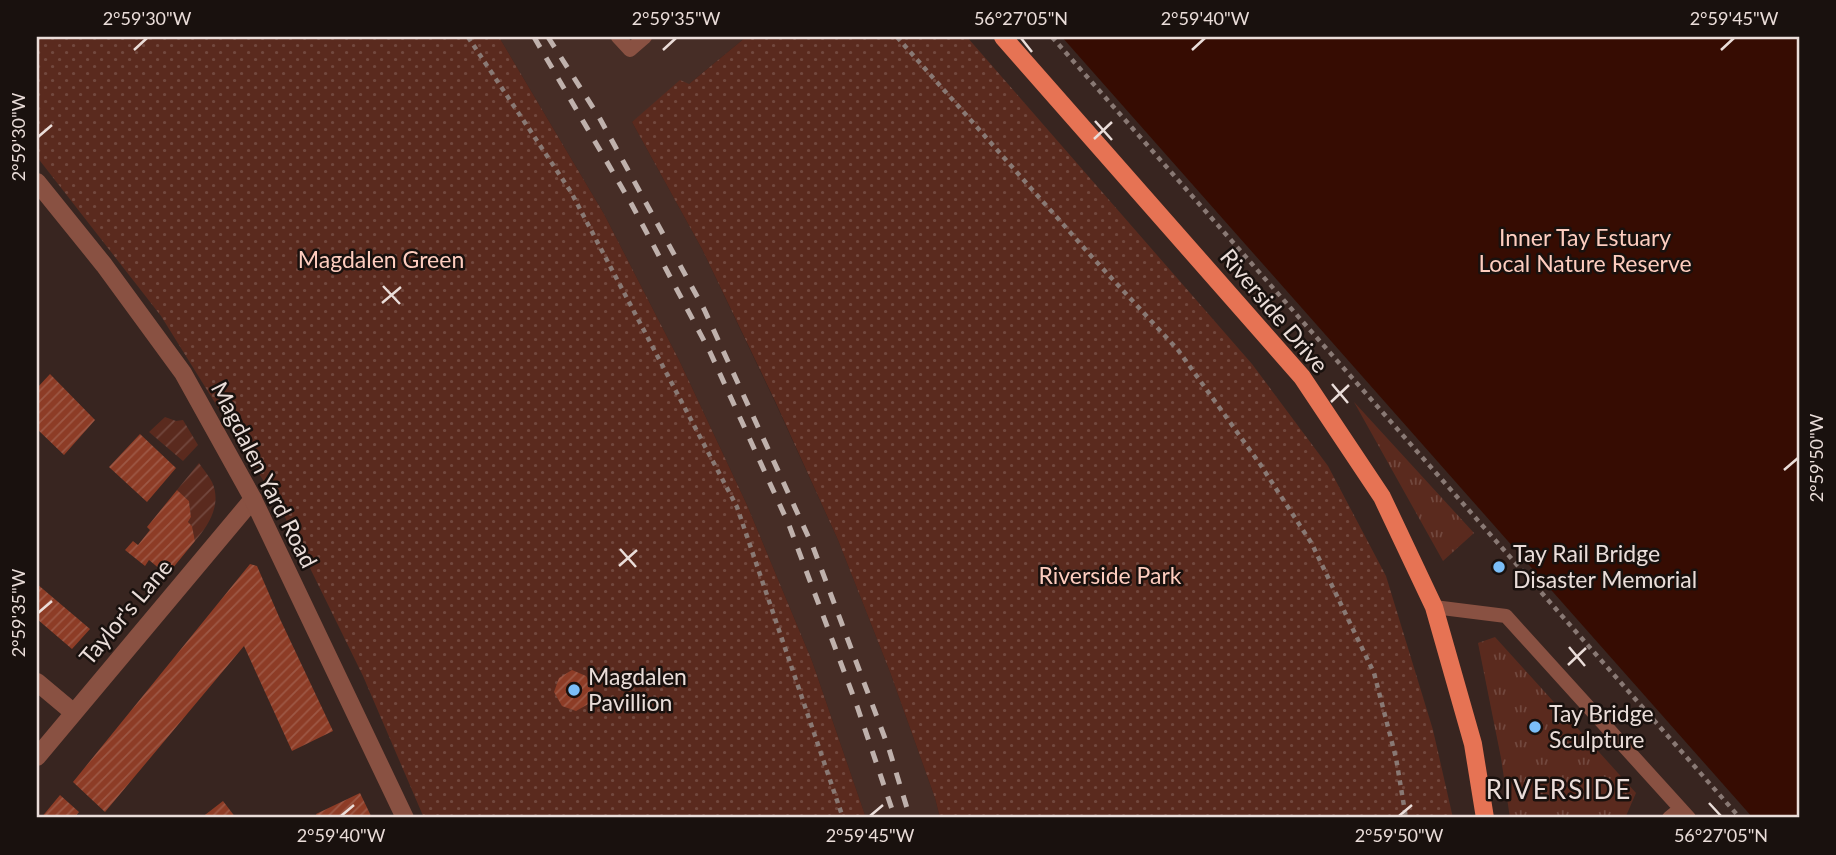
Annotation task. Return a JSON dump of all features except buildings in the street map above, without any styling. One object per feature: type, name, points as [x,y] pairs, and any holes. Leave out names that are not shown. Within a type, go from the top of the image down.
[{"type":"main road","name":"Riverside Drive","points":[[1003,37],[1301,377],[1382,497],[1434,607],[1473,744],[1485,818]]},
{"type":"street","name":"Magdalen Yard Road","points":[[37,182],[104,265],[183,373],[253,499],[405,818]]},
{"type":"street","name":"Taylor's Lane","points":[[37,757],[253,499]]},
{"type":"street","points":[[37,681],[74,713]]},
{"type":"lane","points":[[618,37],[630,50],[645,37]]},
{"type":"lane","points":[[1434,607],[1506,616],[1679,815]]},
{"type":"path","points":[[468,37],[570,192],[737,507],[843,818]]},
{"type":"path","points":[[897,37],[1178,350],[1260,464],[1312,544],[1374,673],[1396,758],[1406,818]]},
{"type":"path","points":[[1052,37],[1740,818]]},
{"type":"shaded area","points":[[499,37],[746,37],[689,84],[632,122],[702,249],[838,540],[890,672],[940,818],[866,818],[812,661],[747,505],[679,360],[604,214]]},
{"type":"shaded area","name":"Inner Tay Estuary Local Nature Reserve","points":[[1062,37],[1799,37],[1799,818],[1753,818]]},
{"type":"green space","name":"Magdalen Green","points":[[37,37],[499,37],[604,214],[679,360],[747,505],[812,661],[866,818],[424,818],[363,676],[281,509],[161,316],[37,157]]},
{"type":"green space","name":"Riverside Park","points":[[746,37],[967,37],[1252,364],[1328,466],[1386,576],[1433,730],[1453,818],[940,818],[890,672],[838,540],[702,249],[632,122],[680,80],[689,84]]},
{"type":"green space","points":[[1354,402],[1474,533],[1443,561]]},
{"type":"green space","points":[[165,417],[176,421],[183,420],[198,445],[183,461],[149,432]]},
{"type":"green space","points":[[199,463],[212,482],[216,498],[209,521],[195,541],[192,526],[188,522],[191,517],[189,501],[177,490]]},
{"type":"green space","points":[[1495,637],[1636,793],[1626,816],[1510,818],[1478,643]]},
{"type":"railway","points":[[534,37],[632,205],[710,352],[789,525],[857,706],[895,818]]},
{"type":"railway","points":[[548,37],[599,117],[704,309],[813,547],[889,749],[910,818]]},
{"type":"place","name":"Tay Rail Bridge Disaster Memorial","points":[[1499,567]]},
{"type":"place","name":"Magdalen Pavillion","points":[[574,690]]},
{"type":"place","name":"Tay Bridge Sculpture","points":[[1535,727]]},
{"type":"district","name":"RIVERSIDE","points":[[1559,790]]}]
